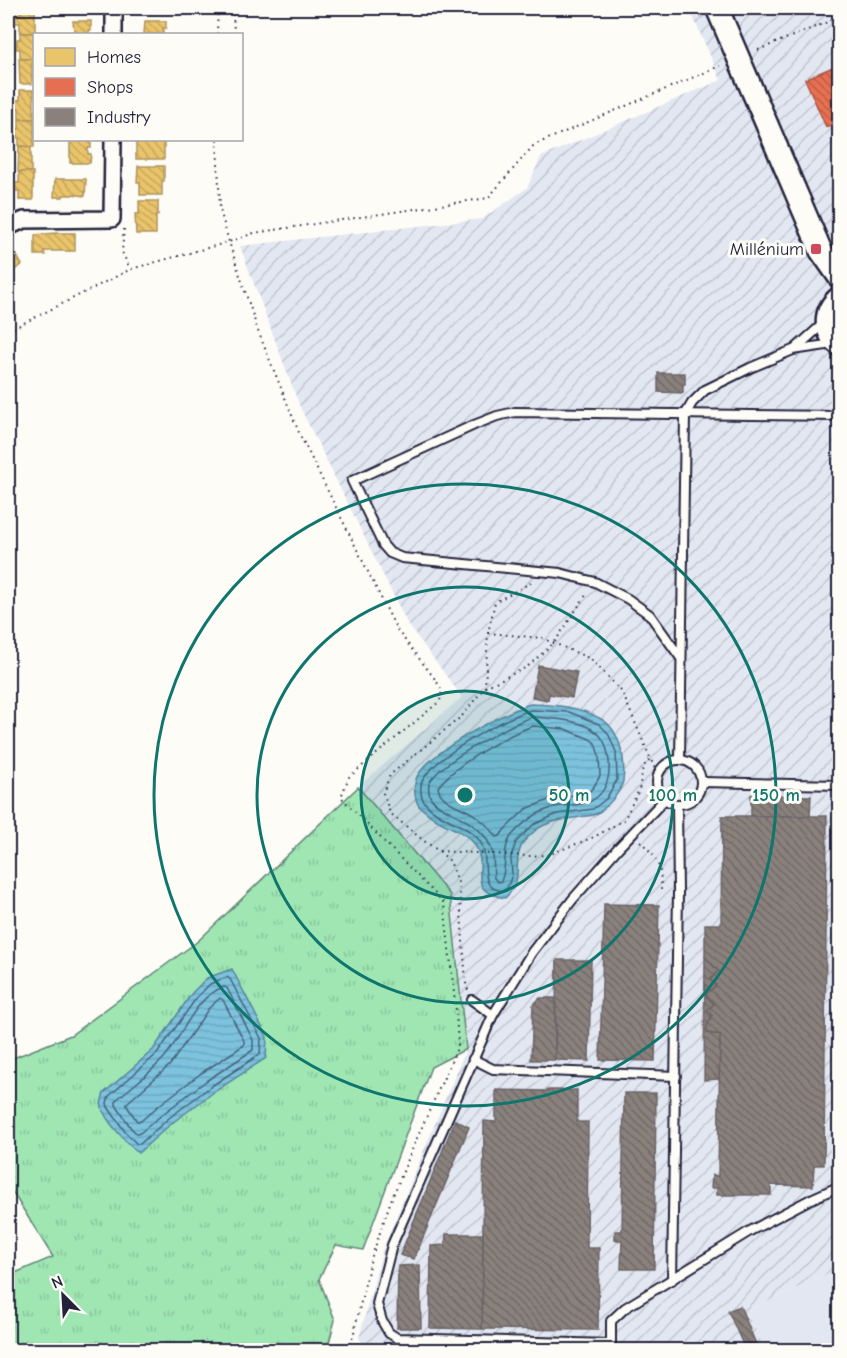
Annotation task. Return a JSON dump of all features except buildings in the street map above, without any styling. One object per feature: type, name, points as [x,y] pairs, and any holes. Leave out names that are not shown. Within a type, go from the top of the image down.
[{"type":"main road","points":[[717,8],[821,251],[840,278]]},
{"type":"main road","points":[[821,251],[832,308],[828,330],[831,338],[838,345]]},
{"type":"street","points":[[114,8],[114,33]]},
{"type":"street","points":[[8,227],[24,220],[112,219],[113,141]]},
{"type":"lane","points":[[794,350],[832,308]]},
{"type":"lane","points":[[680,760],[685,415],[692,403],[705,390],[750,368],[794,350],[838,345]]},
{"type":"lane","points":[[680,657],[651,615],[628,599],[595,582],[560,573],[402,558],[390,553],[383,545],[352,481],[474,425],[515,412],[840,416]]},
{"type":"lane","points":[[680,760],[692,764],[697,769],[702,782],[697,796],[685,804],[665,800],[658,789],[658,777],[661,770],[672,761],[680,760]]},
{"type":"lane","points":[[702,782],[840,785]]},
{"type":"lane","points":[[665,800],[573,899],[532,952],[493,1015],[392,1245],[377,1304],[382,1321],[389,1334],[397,1338],[611,1344],[611,1321],[625,1308],[750,1231],[840,1186]]},
{"type":"lane","points":[[672,1280],[678,892],[677,804]]},
{"type":"lane","points":[[472,1000],[493,1015]]},
{"type":"lane","points":[[473,1059],[493,1069],[675,1076]]},
{"type":"path","points":[[217,33],[218,8]]},
{"type":"path","points":[[233,8],[234,33]]},
{"type":"path","points":[[758,50],[840,17]]},
{"type":"path","points":[[8,331],[131,269],[229,242],[220,210],[217,141]]},
{"type":"path","points":[[112,219],[125,230],[122,252],[131,269]]},
{"type":"path","points":[[485,687],[488,633],[495,602],[535,580]]},
{"type":"path","points":[[472,1000],[466,983],[459,885],[450,861],[390,813],[383,793],[390,775],[462,716],[485,687],[527,667],[554,643],[595,582]]},
{"type":"path","points":[[488,633],[542,638],[591,659],[622,692],[658,777]]},
{"type":"path","points":[[439,851],[548,855],[594,837],[624,820],[639,790],[643,767],[650,759]]},
{"type":"path","points":[[632,833],[647,847],[659,864],[661,890]]},
{"type":"path","points":[[350,1350],[370,1262],[390,1203],[458,1046],[456,1011]]},
{"type":"shaded area","points":[[689,8],[839,8],[839,1269],[746,1311],[766,1350],[367,1350],[359,1338],[383,1249],[466,1049],[450,895],[358,787],[462,697],[407,623],[300,407],[240,246],[482,219],[527,188],[541,157],[721,80]]},
{"type":"shaded area","points":[[839,1269],[839,1350],[766,1350],[746,1311]]},
{"type":"green space","points":[[358,787],[450,895],[466,1049],[431,1067],[363,1250],[336,1245],[319,1279],[335,1320],[327,1350],[8,1350],[8,1276],[53,1257],[8,1185],[8,1060],[71,1035],[198,941]]},
{"type":"water","points":[[530,704],[575,709],[593,715],[608,724],[620,746],[624,764],[623,781],[613,799],[598,813],[552,822],[536,830],[522,845],[515,885],[505,898],[492,895],[481,884],[479,854],[472,841],[419,806],[415,790],[416,778],[426,765],[452,744],[486,724]]},
{"type":"water","points":[[232,969],[267,1037],[266,1058],[172,1123],[138,1153],[107,1119],[101,1105],[104,1093],[153,1050],[192,993],[207,978]]},
{"type":"place","name":"Millénium","points":[[816,249]]}]
